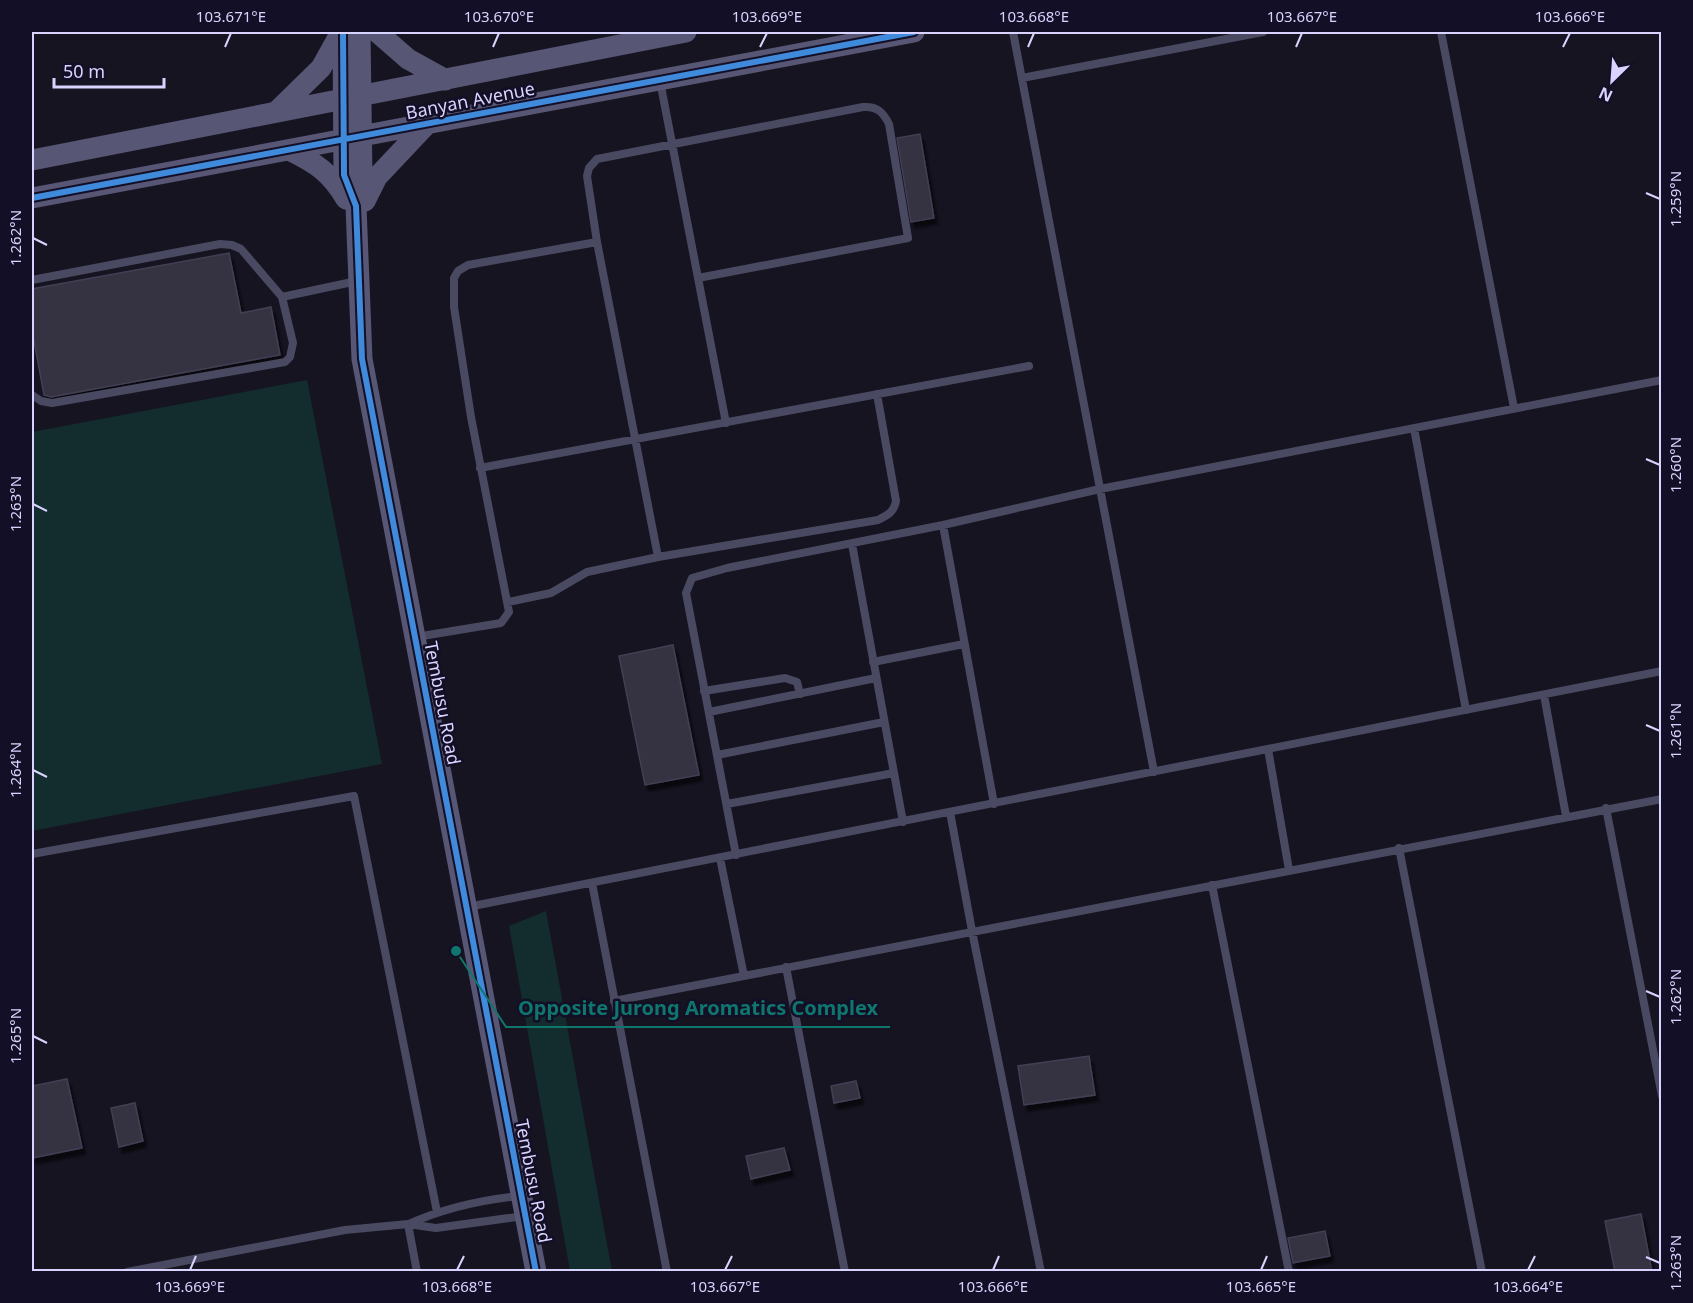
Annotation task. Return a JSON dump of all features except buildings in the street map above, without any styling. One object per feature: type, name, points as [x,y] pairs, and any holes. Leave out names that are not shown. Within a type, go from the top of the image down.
[{"type":"street","points":[[342,32],[352,98]]},
{"type":"street","points":[[276,113],[321,68],[342,32]]},
{"type":"street","points":[[352,98],[360,32]]},
{"type":"street","points":[[377,32],[408,59],[446,80]]},
{"type":"street","name":"Banyan Avenue","points":[[32,160],[686,32]]},
{"type":"street","name":"Banyan Avenue","points":[[32,198],[914,32]]},
{"type":"street","name":"Tembusu Road","points":[[352,98],[353,138],[345,175],[356,212],[362,359],[536,1272]]},
{"type":"street","points":[[289,150],[327,172],[356,212],[377,177],[427,124]]},
{"type":"lane","points":[[1013,32],[1154,772]]},
{"type":"lane","points":[[1022,78],[1263,32]]},
{"type":"lane","points":[[1441,32],[1514,408]]},
{"type":"lane","points":[[659,79],[726,423]]},
{"type":"lane","points":[[658,557],[597,242],[587,176],[592,163],[597,159],[672,143],[863,107],[871,106],[879,109],[889,124],[908,238],[698,278]]},
{"type":"lane","points":[[415,638],[501,622],[509,612],[480,468],[454,308],[454,278],[458,271],[468,265],[597,242]]},
{"type":"lane","points":[[32,280],[220,243],[232,245],[241,249],[282,297],[293,343],[290,357],[285,362],[52,403],[41,401],[32,395]]},
{"type":"lane","points":[[282,297],[359,281]]},
{"type":"lane","points":[[480,468],[1029,366]]},
{"type":"lane","points":[[736,855],[686,594],[692,578],[728,568],[943,525],[1100,489],[1662,380]]},
{"type":"lane","points":[[508,602],[551,593],[587,572],[658,557],[878,520],[888,515],[895,509],[896,501],[877,394]]},
{"type":"lane","points":[[1414,428],[1466,710]]},
{"type":"lane","points":[[943,525],[994,804]]},
{"type":"lane","points":[[852,544],[903,822]]},
{"type":"lane","points":[[873,662],[964,644]]},
{"type":"lane","points":[[466,907],[592,884],[1662,671]]},
{"type":"lane","points":[[704,691],[785,678],[797,682],[800,694]]},
{"type":"lane","points":[[709,712],[876,678]]},
{"type":"lane","points":[[1544,695],[1566,816]]},
{"type":"lane","points":[[717,755],[884,722]]},
{"type":"lane","points":[[1268,749],[1289,870]]},
{"type":"lane","points":[[727,804],[894,773]]},
{"type":"lane","points":[[32,854],[354,796],[436,1212]]},
{"type":"lane","points":[[614,1001],[1662,799]]},
{"type":"lane","points":[[1606,808],[1662,1096]]},
{"type":"lane","points":[[950,812],[1041,1272]]},
{"type":"lane","points":[[1399,848],[1482,1272]]},
{"type":"lane","points":[[720,858],[744,976]]},
{"type":"lane","points":[[592,884],[667,1272]]},
{"type":"lane","points":[[1212,885],[1289,1272]]},
{"type":"lane","points":[[786,967],[844,1272]]},
{"type":"lane","points":[[408,1224],[436,1212],[497,1198],[523,1206]]},
{"type":"lane","points":[[127,1272],[345,1230],[408,1224],[436,1228],[523,1206]]},
{"type":"lane","points":[[408,1224],[417,1272]]},
{"type":"green space","points":[[307,380],[382,764],[32,831],[32,432]]},
{"type":"green space","points":[[546,911],[612,1271],[570,1271],[509,926]]},
{"type":"cycle path","points":[[343,32],[344,175],[356,206],[362,359],[536,1272]]},
{"type":"cycle path","points":[[32,198],[914,32]]},
{"type":"place","name":"Opposite Jurong Aromatics Complex","points":[[456,951]]}]
